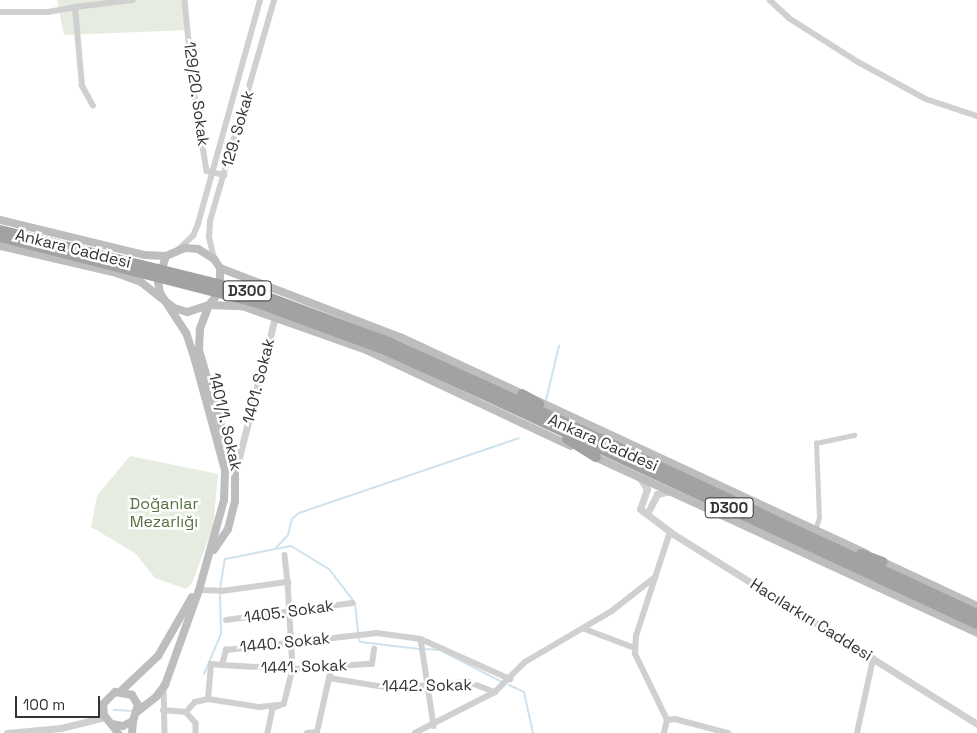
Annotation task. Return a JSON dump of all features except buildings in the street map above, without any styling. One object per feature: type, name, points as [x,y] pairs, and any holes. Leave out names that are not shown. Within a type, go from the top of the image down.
[{"type":"highway","name":"Ankara Caddesi","points":[[0,230],[262,295],[389,342],[482,389],[521,412],[977,625]]},
{"type":"highway","name":"Ankara Caddesi","points":[[0,237],[258,303],[385,350],[569,424],[977,614]]},
{"type":"highway","points":[[522,394],[569,424]]},
{"type":"highway","points":[[521,412],[596,457]]},
{"type":"highway","points":[[799,531],[883,562]]},
{"type":"highway","points":[[929,610],[977,625]]},
{"type":"main road","name":"Ankara Caddesi","points":[[0,220],[145,255],[166,256],[177,251],[198,249],[214,259]]},
{"type":"main road","name":"Ankara Caddesi","points":[[0,246],[114,272],[141,282],[174,308],[187,312],[209,305],[242,306],[366,350],[596,457],[672,490],[977,633]]},
{"type":"main road","points":[[164,299],[158,282],[166,256]]},
{"type":"main road","points":[[209,305],[220,291],[220,268],[214,259]]},
{"type":"main road","name":"Ankara Caddesi","points":[[220,268],[400,337],[977,606]]},
{"type":"main road","name":"1401/1. Sokak","points":[[164,299],[186,333],[225,470],[224,500],[209,558],[164,685]]},
{"type":"main road","name":"1401/1. Sokak","points":[[209,305],[200,329],[200,350],[235,473],[235,501],[228,529],[209,558]]},
{"type":"main road","points":[[118,733],[106,718],[103,710],[106,698],[121,691],[158,656],[199,590]]},
{"type":"main road","points":[[132,733],[133,721],[138,710],[156,697],[164,685]]},
{"type":"main road","points":[[121,691],[136,699],[138,710]]},
{"type":"main road","points":[[112,724],[123,726],[133,721]]},
{"type":"street","points":[[0,12],[48,12],[133,0]]},
{"type":"street","name":"129/20. Sokak","points":[[185,0],[207,171],[213,172]]},
{"type":"street","name":"129. Sokak","points":[[177,251],[189,241],[196,228],[260,0]]},
{"type":"street","name":"129. Sokak","points":[[214,259],[209,229],[274,0]]},
{"type":"street","points":[[770,0],[789,18],[860,63],[926,99],[977,116]]},
{"type":"street","points":[[75,7],[82,86],[93,106]]},
{"type":"street","points":[[213,172],[225,175]]},
{"type":"street","name":"1401. Sokak","points":[[235,473],[275,317]]},
{"type":"street","points":[[815,530],[819,518],[816,443],[854,435]]},
{"type":"street","name":"Hacılarkırı Caddesi","points":[[636,474],[645,482],[647,489],[640,509],[670,532],[977,724]]},
{"type":"street","points":[[647,514],[657,494],[672,490]]},
{"type":"street","points":[[664,733],[667,720],[657,696],[641,671],[635,648],[670,532]]},
{"type":"street","points":[[284,704],[293,670],[291,612],[285,555]]},
{"type":"street","points":[[415,733],[434,726],[495,692],[526,662],[584,629],[655,577]]},
{"type":"street","points":[[199,590],[222,591],[288,582]]},
{"type":"street","name":"1405. Sokak","points":[[226,620],[352,603]]},
{"type":"street","points":[[584,629],[635,648]]},
{"type":"street","name":"1440. Sokak","points":[[208,699],[211,664],[222,664],[226,650],[377,633],[422,639],[510,679]]},
{"type":"street","points":[[422,639],[434,726]]},
{"type":"street","name":"1441. Sokak","points":[[222,664],[293,670],[372,664],[374,649]]},
{"type":"street","points":[[857,733],[873,659]]},
{"type":"street","points":[[307,733],[317,732],[329,678],[327,666]]},
{"type":"street","name":"1442. Sokak","points":[[329,678],[391,688],[468,682],[495,692]]},
{"type":"street","name":"1401/1. Sokak","points":[[164,685],[163,710],[165,733]]},
{"type":"street","points":[[186,712],[195,702],[208,699],[259,707],[284,704]]},
{"type":"street","points":[[268,733],[273,709],[284,704]]},
{"type":"street","points":[[163,710],[186,712],[196,723],[196,733]]},
{"type":"street","points":[[7,733],[40,732],[106,718]]},
{"type":"street","points":[[667,720],[675,719],[728,733]]},
{"type":"green space","points":[[57,0],[185,0],[188,30],[64,35]]},
{"type":"green space","name":"Doğanlar Mezarlığı","points":[[130,456],[218,474],[213,527],[192,583],[186,589],[155,578],[135,553],[91,527],[97,496]]},
{"type":"waterway","points":[[546,400],[559,346]]},
{"type":"waterway","points":[[275,549],[288,535],[292,519],[299,513],[519,438]]},
{"type":"waterway","points":[[220,589],[225,559],[291,546],[329,569],[355,603],[358,632]]},
{"type":"waterway","points":[[204,674],[221,634],[220,594]]},
{"type":"waterway","points":[[359,638],[360,642],[420,649]]},
{"type":"waterway","points":[[426,649],[440,650]]},
{"type":"waterway","points":[[444,652],[502,682]]},
{"type":"waterway","points":[[509,685],[524,692],[533,733]]},
{"type":"waterway","points":[[114,710],[133,711]]}]
